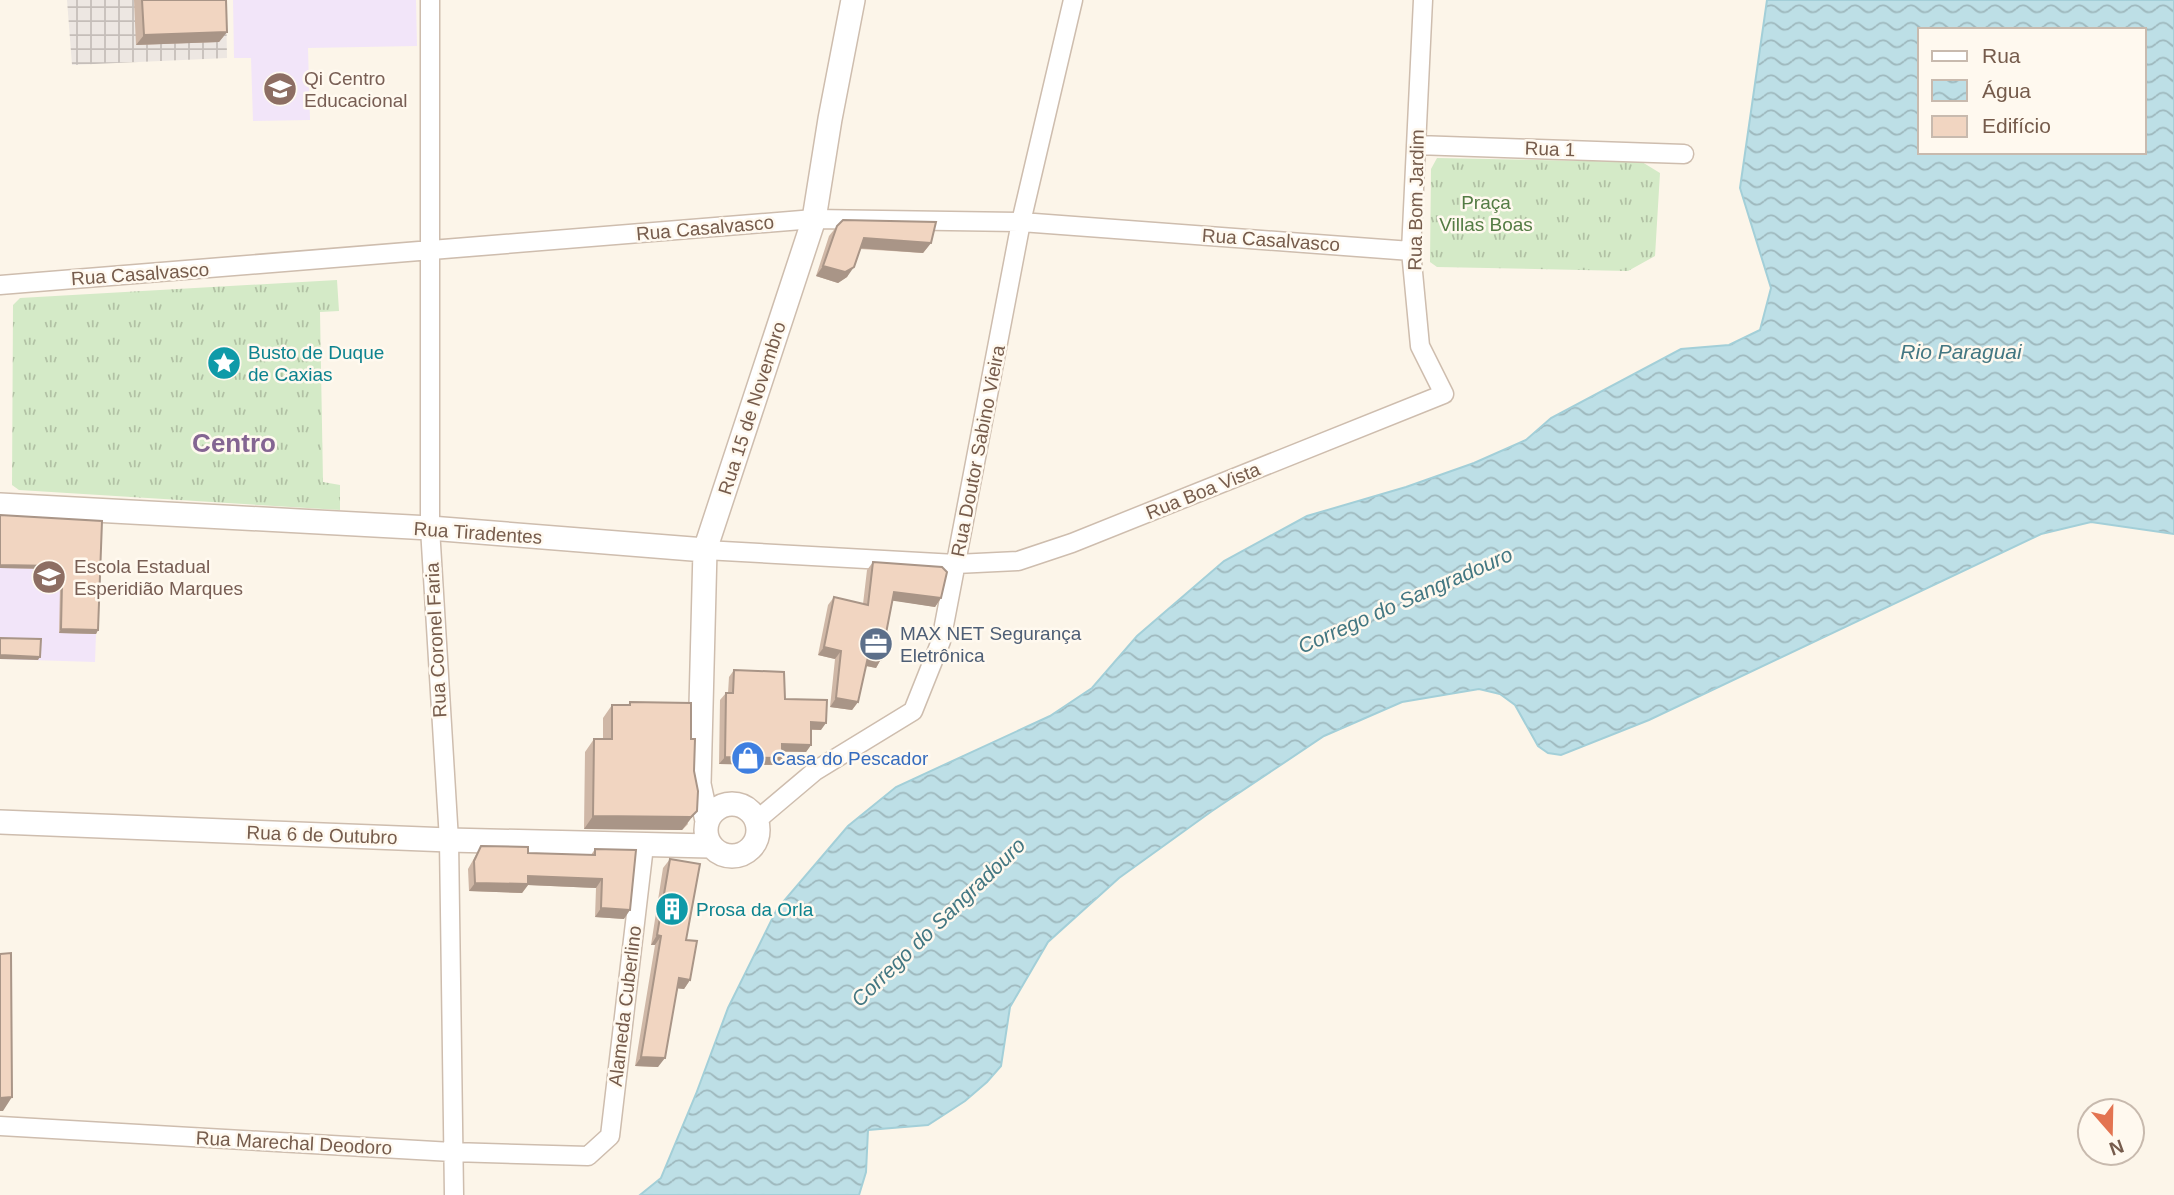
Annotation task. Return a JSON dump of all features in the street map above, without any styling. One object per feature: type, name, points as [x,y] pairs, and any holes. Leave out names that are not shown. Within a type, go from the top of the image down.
[{"type":"street","name":"Rua Coronel Faria","points":[[430,0],[429,528],[449,840],[454,1195]]},
{"type":"street","name":"Rua 15 de Novembro","points":[[707,821],[699,784],[705,550],[814,219],[853,0]]},
{"type":"street","name":"Rua Doutor Sabino Vieira","points":[[757,820],[815,771],[913,711],[942,641],[1021,222],[1073,0]]},
{"type":"street","name":"Rua Bom Jardim","points":[[1423,0],[1411,251],[1420,346],[1444,394]]},
{"type":"street","name":"Rua 1","points":[[1416,145],[1684,154]]},
{"type":"street","name":"Rua Casalvasco","points":[[0,285],[814,219],[1021,222],[1411,251]]},
{"type":"street","name":"Rua Boa Vista","points":[[956,564],[1018,561],[1072,543],[1444,394]]},
{"type":"street","name":"Rua Tiradentes","points":[[0,505],[429,528],[705,550],[956,564]]},
{"type":"street","points":[[736,804],[745,807],[757,820],[757,839],[747,851],[732,857],[716,852],[710,846],[705,831],[707,821],[718,807],[736,804]]},
{"type":"street","name":"Rua 6 de Outubro","points":[[0,822],[449,840],[710,846]]},
{"type":"street","name":"Alameda Cuberlino","points":[[588,1156],[610,1136],[644,846]]},
{"type":"street","name":"Rua Marechal Deodoro","points":[[0,1126],[452,1152],[588,1156]]},
{"type":"shaded area","points":[[67,0],[226,0],[227,58],[72,65]]},
{"type":"shaded area","name":"Qi Centro Educacional","points":[[233,0],[416,0],[417,46],[308,48],[310,120],[253,121],[251,58],[234,58]]},
{"type":"shaded area","name":"Escola Estadual Esperidião Marques","points":[[0,518],[100,521],[95,662],[0,659]]},
{"type":"green space","name":"Praça Villas Boas","points":[[1437,158],[1642,162],[1660,173],[1655,256],[1628,271],[1437,267],[1430,262],[1431,169]]},
{"type":"green space","points":[[337,280],[339,311],[320,312],[323,482],[340,485],[340,510],[19,490],[12,485],[13,305],[20,298]]},
{"type":"water","name":"Rio Paraguai","points":[[1767,0],[2174,0],[2174,534],[2091,522],[2041,534],[1649,720],[1561,755],[1548,753],[1538,746],[1515,705],[1500,694],[1479,689],[1402,702],[1324,736],[1212,811],[1119,878],[1048,942],[1010,1007],[1001,1066],[965,1101],[928,1125],[868,1130],[866,1172],[859,1195],[640,1195],[661,1178],[728,1008],[777,909],[848,826],[896,787],[1050,716],[1092,688],[1137,636],[1224,561],[1307,516],[1406,487],[1474,463],[1526,440],[1551,418],[1681,349],[1729,345],[1760,330],[1771,288],[1740,188]]},
{"type":"building","points":[[142,0],[226,0],[227,32],[144,35]]},
{"type":"building","points":[[843,220],[936,222],[931,243],[864,238],[854,267],[845,272],[823,266],[837,226]]},
{"type":"building","points":[[0,515],[102,521],[98,630],[61,629],[62,582],[54,582],[54,566],[0,565]]},
{"type":"building","points":[[873,562],[942,567],[947,572],[941,598],[894,592],[881,659],[868,657],[858,702],[836,698],[841,651],[824,647],[834,597],[868,605]]},
{"type":"building","points":[[0,638],[41,639],[40,657],[0,655]]},
{"type":"building","points":[[734,670],[784,672],[785,699],[827,700],[826,723],[811,722],[811,745],[782,744],[782,758],[725,757],[726,693],[733,693]]},
{"type":"building","points":[[630,702],[691,703],[691,739],[695,739],[694,771],[698,791],[697,811],[691,817],[593,816],[594,739],[612,739],[612,705],[630,705]]},
{"type":"building","points":[[481,846],[528,847],[528,853],[595,855],[595,849],[636,850],[630,910],[601,908],[602,879],[528,876],[528,884],[475,883],[474,861]]},
{"type":"building","points":[[670,859],[700,864],[686,940],[697,941],[690,980],[679,978],[665,1058],[641,1057],[661,936],[657,935]]},
{"type":"building","points":[[11,953],[12,1097],[0,1098],[0,954]]},
{"type":"place","name":"Qi Centro Educacional","points":[[280,89]]},
{"type":"place","name":"Busto de Duque de Caxias","points":[[224,363]]},
{"type":"place","name":"Escola Estadual Esperidião Marques","points":[[49,577]]},
{"type":"place","name":"MAX NET Segurança Eletrônica","points":[[876,644]]},
{"type":"place","name":"Casa do Pescador","points":[[748,758]]},
{"type":"place","name":"Prosa da Orla","points":[[672,909]]},
{"type":"district","name":"Centro","points":[[234,443]]},
{"type":"water label","name":"Corrego do Sangradouro","points":[[1405,600]]},
{"type":"water label","name":"Corrego do Sangradouro","points":[[938,922]]}]
